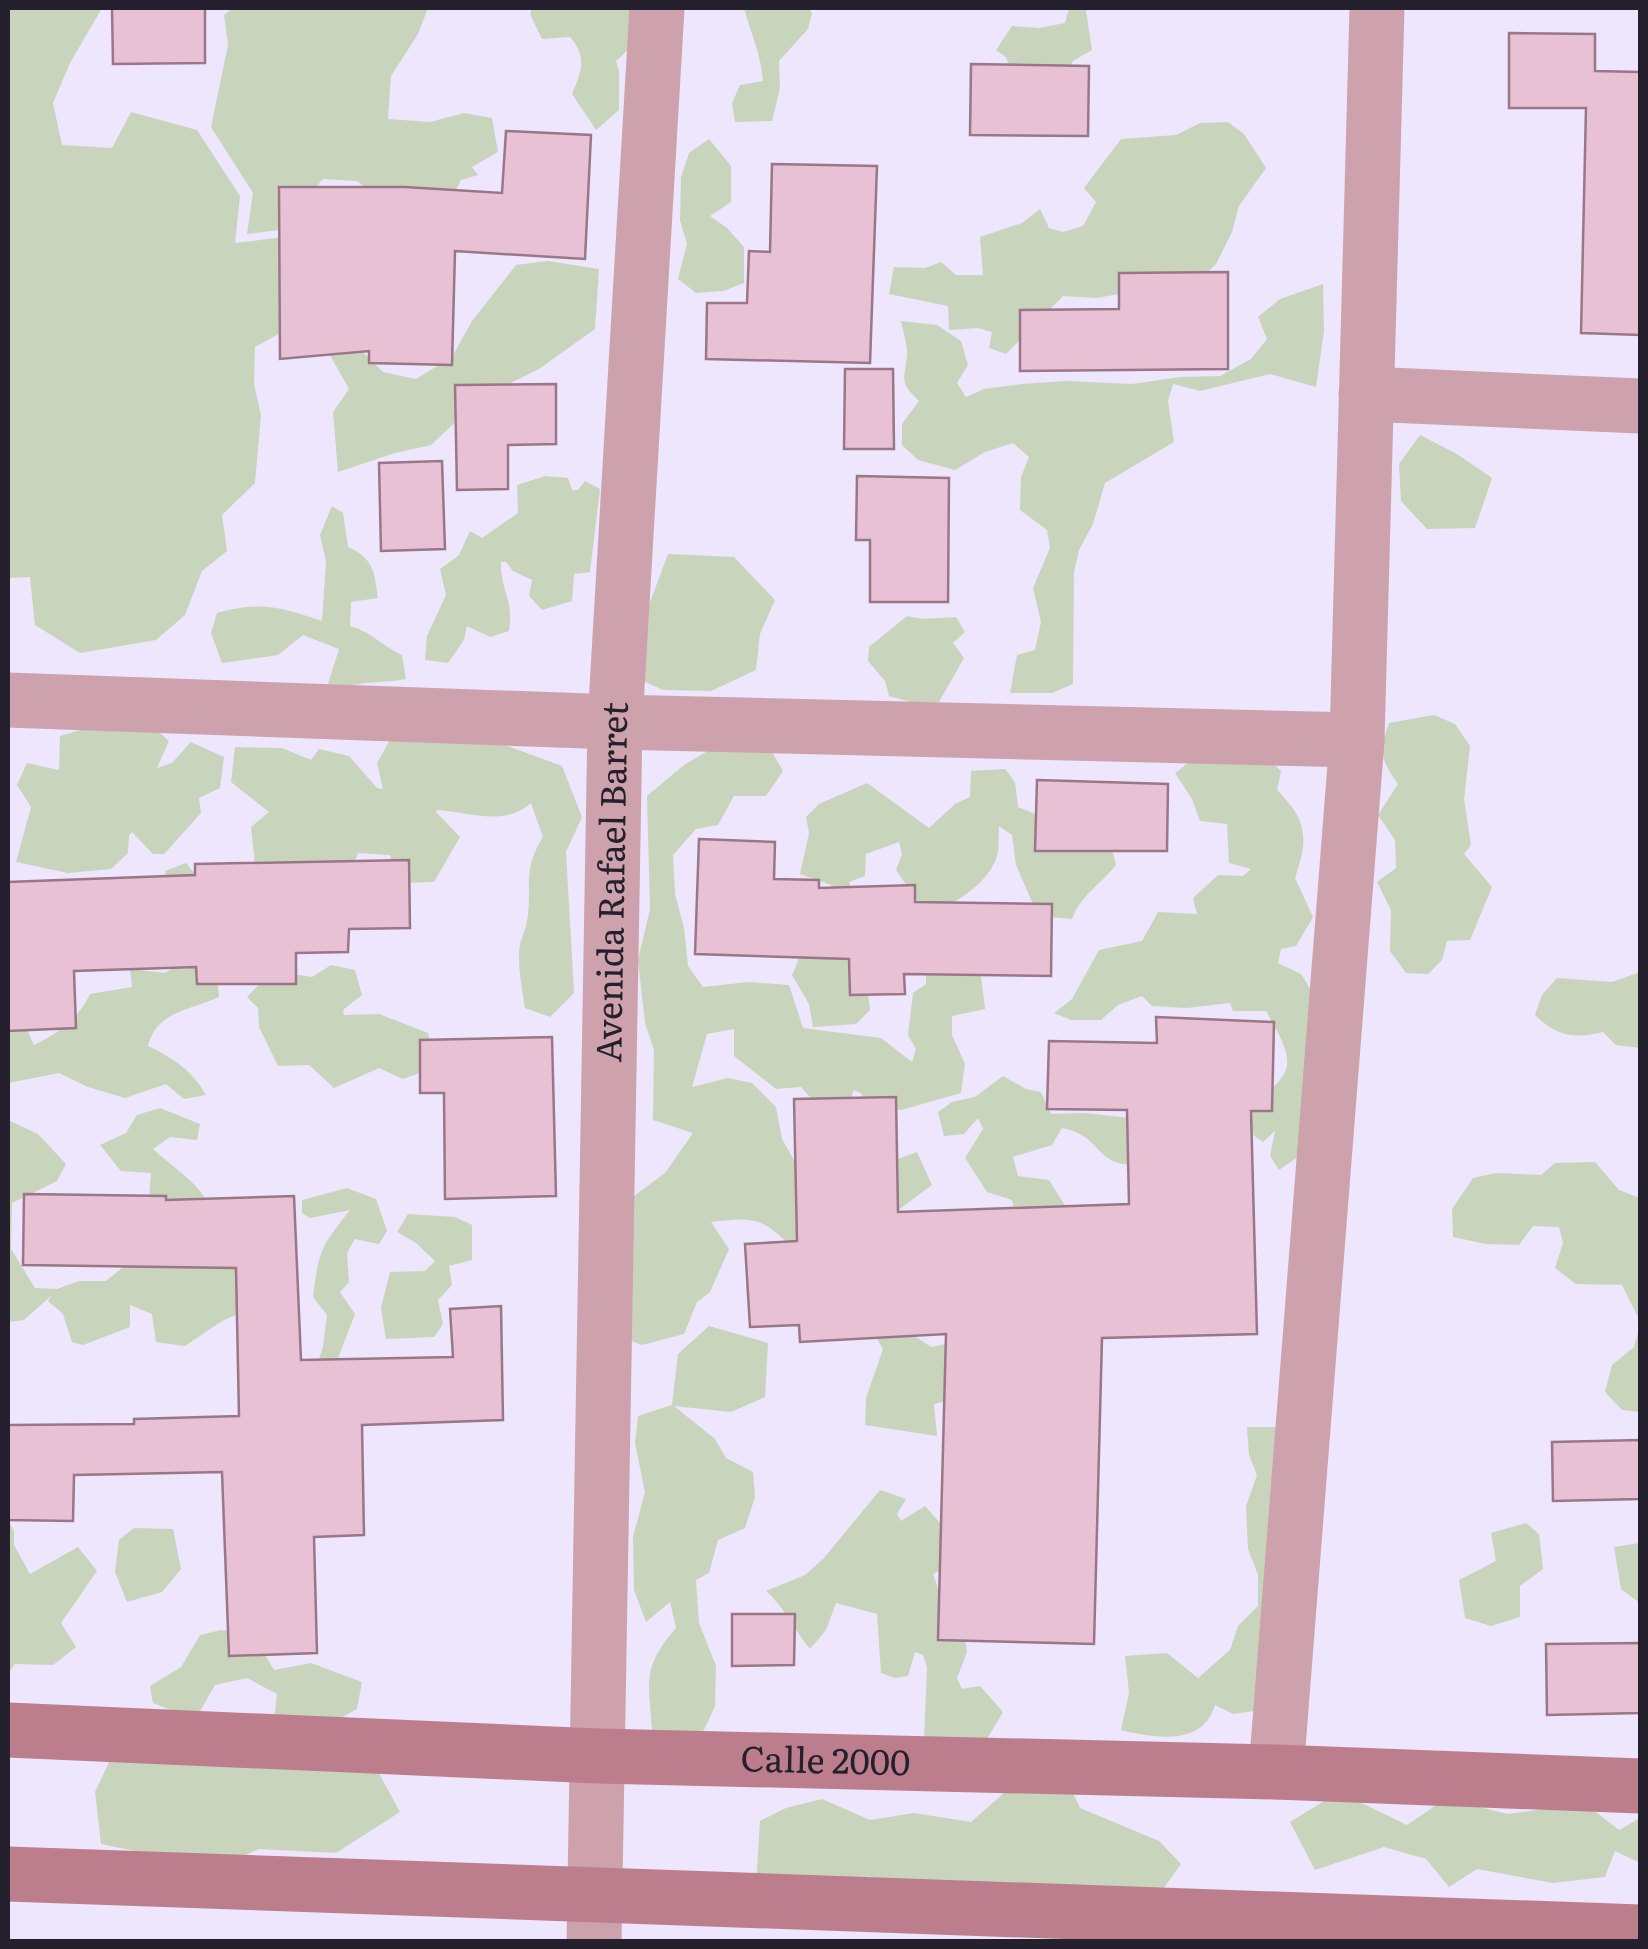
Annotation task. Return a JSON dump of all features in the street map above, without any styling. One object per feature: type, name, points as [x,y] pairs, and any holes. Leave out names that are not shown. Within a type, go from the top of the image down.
[{"type":"street","name":"Avenida Rafael Barret","points":[[595,1918],[615,722],[657,8]]},
{"type":"street","points":[[1276,1772],[1357,740],[1377,8]]},
{"type":"street","points":[[1366,394],[1640,406]]},
{"type":"street","points":[[8,700],[615,722],[1357,740]]},
{"type":"street","name":"Calle 2000","points":[[8,1730],[598,1756],[1276,1772],[1640,1786]]},
{"type":"street","points":[[8,1874],[595,1918],[1640,1932]]},
{"type":"green space","points":[[8,8],[102,8],[70,63],[53,103],[62,145],[112,148],[131,112],[197,130],[240,196],[235,243],[293,236],[354,343],[383,372],[416,379],[452,357],[472,321],[516,265],[548,261],[599,269],[595,329],[539,369],[482,397],[431,445],[338,472],[333,412],[349,389],[318,334],[295,325],[255,347],[254,384],[261,415],[255,483],[222,515],[227,551],[202,571],[185,615],[156,640],[80,653],[35,625],[30,577],[8,578]]},
{"type":"green space","points":[[233,8],[428,8],[418,34],[391,76],[388,119],[430,122],[464,113],[492,118],[498,152],[472,167],[478,175],[461,180],[446,210],[391,207],[357,181],[323,179],[279,230],[247,234],[253,193],[211,127],[228,45],[224,15]]},
{"type":"green space","points":[[532,8],[648,8],[640,39],[616,61],[619,110],[596,130],[572,94],[581,65],[576,44],[570,37],[542,39],[530,14]]},
{"type":"green space","points":[[744,8],[809,8],[812,13],[808,29],[779,61],[780,88],[772,121],[735,122],[732,103],[740,85],[763,81]]},
{"type":"green space","points":[[1069,8],[1089,8],[1086,11],[1092,50],[1073,61],[1062,82],[1013,77],[1006,57],[996,50],[1012,26],[1039,28],[1065,23]]},
{"type":"green space","points":[[1228,122],[1244,134],[1266,168],[1239,206],[1232,232],[1216,264],[1183,296],[1149,289],[1096,298],[1063,296],[1006,354],[989,348],[992,332],[978,328],[949,330],[948,306],[889,294],[894,267],[925,268],[941,262],[956,275],[983,275],[980,237],[1022,223],[1040,209],[1049,228],[1063,232],[1083,226],[1096,202],[1084,188],[1121,139],[1176,135],[1200,123]]},
{"type":"green space","points":[[709,139],[731,166],[731,202],[710,216],[744,247],[744,283],[723,291],[696,293],[678,279],[687,244],[680,220],[681,177],[689,153]]},
{"type":"green space","points":[[1323,284],[1324,331],[1316,387],[1270,374],[1200,391],[1173,384],[1168,401],[1174,442],[1105,483],[1093,524],[1079,550],[1074,572],[1073,684],[1052,693],[1010,693],[1017,655],[1035,650],[1041,622],[1033,588],[1050,548],[1047,530],[1020,510],[1021,477],[1029,457],[1013,443],[985,452],[955,470],[918,460],[902,445],[902,424],[919,401],[904,380],[907,351],[901,321],[937,325],[961,341],[968,365],[957,383],[966,397],[984,389],[1022,384],[1132,384],[1220,376],[1251,359],[1267,339],[1258,317],[1280,299]]},
{"type":"green space","points":[[1420,435],[1492,478],[1475,528],[1427,529],[1401,501],[1399,464]]},
{"type":"green space","points":[[545,476],[568,478],[572,490],[578,490],[585,481],[600,489],[590,572],[574,574],[572,601],[542,610],[529,596],[532,580],[501,562],[510,610],[509,631],[490,637],[467,626],[464,640],[448,663],[425,660],[427,636],[446,595],[440,569],[459,555],[470,531],[482,538],[518,513],[517,485]]},
{"type":"green space","points":[[332,506],[343,513],[348,547],[368,561],[377,589],[378,598],[351,602],[350,626],[402,655],[406,679],[362,683],[337,692],[328,684],[339,649],[303,635],[278,655],[222,663],[211,633],[217,613],[270,607],[322,621],[326,562],[320,535]]},
{"type":"green space","points":[[668,554],[734,557],[775,600],[760,634],[756,670],[711,691],[663,690],[630,675],[633,648]]},
{"type":"green space","points":[[907,616],[956,617],[965,632],[953,643],[964,658],[939,702],[914,703],[889,696],[885,681],[868,661],[869,647]]},
{"type":"green space","points":[[138,713],[169,741],[157,768],[172,763],[191,742],[224,757],[220,788],[199,798],[201,813],[164,854],[153,854],[132,832],[128,853],[111,869],[68,873],[16,862],[31,807],[17,785],[27,763],[59,770],[60,736]]},
{"type":"green space","points":[[1434,715],[1455,724],[1470,746],[1464,799],[1471,845],[1464,854],[1492,887],[1470,940],[1447,941],[1442,960],[1428,974],[1406,973],[1390,951],[1391,910],[1377,882],[1396,868],[1395,840],[1378,815],[1398,784],[1385,761],[1383,748],[1389,723]]},
{"type":"green space","points":[[472,733],[562,766],[582,817],[566,852],[574,993],[550,1017],[525,1008],[519,968],[520,944],[529,909],[530,870],[543,837],[531,803],[498,816],[437,810],[460,837],[434,882],[398,883],[390,855],[358,853],[346,886],[257,883],[251,827],[269,812],[231,782],[235,747],[282,748],[311,760],[319,749],[349,756],[377,788],[383,789],[377,763],[390,740]]},
{"type":"green space","points":[[728,739],[766,741],[783,771],[766,796],[734,796],[718,825],[696,829],[673,855],[675,894],[688,966],[703,987],[748,982],[789,985],[803,1028],[881,1038],[912,1062],[916,1049],[908,1035],[913,993],[926,984],[926,964],[980,968],[985,1009],[952,1016],[952,1035],[965,1064],[961,1093],[901,1110],[866,1106],[861,1093],[853,1090],[850,1108],[822,1111],[801,1087],[776,1089],[734,1056],[734,1029],[707,1034],[692,1087],[728,1078],[752,1083],[776,1107],[782,1139],[798,1167],[873,1168],[917,1152],[932,1185],[878,1225],[802,1257],[762,1224],[742,1220],[711,1222],[729,1249],[710,1292],[697,1302],[684,1334],[642,1345],[626,1339],[630,1199],[665,1173],[693,1133],[653,1120],[654,1050],[645,1023],[638,960],[650,909],[647,796],[684,765]]},
{"type":"green space","points":[[1213,744],[1252,744],[1281,771],[1277,790],[1300,820],[1302,830],[1302,852],[1295,878],[1313,917],[1296,946],[1281,949],[1278,963],[1301,974],[1313,993],[1305,1152],[1279,1170],[1270,1156],[1275,1131],[1263,1142],[1239,1125],[1241,1111],[1272,1088],[1286,1069],[1284,1046],[1266,1011],[1233,1011],[1230,1003],[1187,1008],[1152,1006],[1142,996],[1118,1005],[1101,1020],[1071,1020],[1054,1013],[1072,999],[1099,950],[1142,941],[1158,912],[1197,914],[1193,898],[1218,875],[1243,876],[1251,869],[1229,863],[1227,824],[1200,821],[1192,799],[1175,773]]},
{"type":"green space","points":[[1005,769],[1015,782],[1018,807],[1067,827],[1108,835],[1116,865],[1086,897],[1072,919],[1038,916],[1016,865],[1012,835],[999,826],[997,855],[984,878],[957,900],[927,915],[896,870],[902,854],[899,842],[866,854],[865,876],[849,882],[860,911],[843,957],[866,977],[870,1010],[856,1024],[813,1027],[809,1004],[792,975],[799,945],[836,898],[831,885],[800,874],[809,833],[806,817],[819,804],[867,783],[929,828],[955,804],[970,797],[971,771]]},
{"type":"green space","points":[[186,863],[210,892],[219,997],[166,1019],[152,1034],[148,1046],[181,1066],[206,1095],[184,1099],[166,1084],[125,1098],[59,1073],[8,1083],[8,1004],[16,1005],[34,1045],[67,1024],[90,994],[132,987],[130,969],[165,973],[177,965],[165,871]]},
{"type":"green space","points":[[331,965],[355,970],[362,995],[343,1010],[344,1015],[379,1014],[428,1033],[436,1067],[403,1079],[379,1068],[334,1088],[309,1065],[278,1066],[259,1027],[258,1008],[247,997],[272,971],[312,977]]},
{"type":"green space","points":[[1640,972],[1640,1048],[1616,1045],[1603,1032],[1566,1034],[1535,1015],[1542,995],[1557,978],[1612,982]]},
{"type":"green space","points":[[1003,1076],[1026,1089],[1041,1092],[1051,1114],[1139,1119],[1152,1164],[1118,1163],[1082,1135],[1062,1128],[1052,1145],[1013,1157],[1018,1176],[1049,1180],[1064,1204],[1067,1222],[1019,1232],[1012,1200],[987,1192],[965,1158],[983,1129],[978,1118],[964,1134],[944,1136],[938,1112],[952,1102],[975,1097]]},
{"type":"green space","points":[[160,1108],[200,1124],[197,1140],[170,1137],[153,1149],[205,1198],[200,1222],[148,1212],[151,1173],[121,1171],[100,1145],[126,1133],[137,1115]]},
{"type":"green space","points":[[8,1120],[38,1134],[66,1164],[57,1181],[12,1203],[11,1249],[35,1288],[57,1289],[79,1281],[106,1281],[140,1253],[258,1263],[260,1304],[222,1321],[185,1346],[156,1342],[152,1314],[130,1305],[130,1327],[83,1345],[72,1342],[63,1314],[48,1301],[52,1295],[24,1320],[8,1322]]},
{"type":"green space","points":[[1595,1162],[1619,1190],[1640,1198],[1640,1321],[1622,1285],[1576,1284],[1555,1268],[1563,1243],[1559,1227],[1533,1226],[1519,1245],[1453,1237],[1452,1209],[1473,1178],[1496,1173],[1541,1175],[1555,1163]]},
{"type":"green space","points":[[347,1188],[376,1199],[387,1231],[379,1244],[355,1239],[347,1253],[349,1282],[340,1292],[355,1314],[338,1358],[339,1370],[311,1383],[323,1347],[327,1315],[313,1297],[317,1268],[327,1241],[350,1210],[310,1218],[302,1213],[302,1200]]},
{"type":"green space","points":[[408,1214],[455,1217],[472,1225],[472,1260],[449,1266],[452,1285],[438,1300],[443,1324],[434,1337],[386,1339],[381,1308],[390,1272],[425,1271],[435,1261],[397,1232]]},
{"type":"green space","points":[[869,1325],[913,1335],[931,1347],[966,1340],[955,1399],[934,1404],[937,1436],[865,1425],[866,1398],[883,1349]]},
{"type":"green space","points":[[709,1326],[768,1343],[765,1397],[731,1412],[674,1406],[715,1439],[726,1458],[753,1472],[755,1497],[745,1528],[718,1540],[709,1573],[696,1580],[699,1623],[716,1666],[715,1706],[704,1730],[681,1745],[652,1731],[652,1665],[676,1628],[670,1602],[646,1622],[634,1590],[633,1537],[645,1492],[635,1443],[638,1416],[672,1405],[678,1354]]},
{"type":"green space","points":[[1640,1326],[1640,1412],[1622,1410],[1605,1392],[1612,1365],[1634,1347]]},
{"type":"green space","points":[[1247,1427],[1290,1431],[1268,1709],[1233,1714],[1215,1705],[1200,1728],[1176,1736],[1121,1730],[1129,1693],[1125,1656],[1167,1653],[1198,1678],[1230,1650],[1238,1626],[1258,1606],[1258,1575],[1248,1549],[1246,1506],[1257,1475],[1249,1455]]},
{"type":"green space","points":[[880,1490],[906,1499],[897,1514],[901,1521],[925,1506],[955,1540],[946,1567],[933,1574],[939,1592],[959,1604],[967,1652],[957,1678],[962,1689],[980,1686],[1003,1712],[987,1739],[924,1740],[927,1667],[923,1655],[915,1652],[908,1676],[895,1678],[881,1673],[877,1614],[836,1603],[826,1630],[810,1649],[766,1591],[805,1575]]},
{"type":"green space","points":[[8,1519],[14,1531],[14,1545],[30,1574],[78,1547],[97,1571],[61,1623],[76,1647],[53,1665],[15,1664],[8,1673]]},
{"type":"green space","points":[[1526,1523],[1539,1534],[1543,1569],[1520,1586],[1520,1617],[1491,1626],[1465,1618],[1459,1580],[1496,1561],[1491,1533]]},
{"type":"green space","points":[[134,1528],[173,1529],[181,1569],[162,1592],[127,1602],[115,1572],[119,1540]]},
{"type":"green space","points":[[1640,1543],[1640,1603],[1621,1589],[1614,1547]]},
{"type":"green space","points":[[221,1630],[253,1634],[274,1670],[311,1663],[362,1682],[357,1709],[323,1728],[274,1721],[277,1694],[247,1678],[215,1685],[199,1713],[176,1712],[153,1703],[150,1686],[181,1667],[200,1635]]},
{"type":"green space","points":[[122,1735],[364,1746],[400,1812],[336,1853],[259,1849],[217,1868],[101,1844],[95,1792]]},
{"type":"green space","points":[[1072,1791],[1080,1808],[1159,1841],[1181,1864],[1140,1921],[886,1895],[869,1876],[844,1897],[756,1886],[760,1821],[786,1808],[822,1799],[870,1820],[914,1813],[971,1822],[1004,1793]]},
{"type":"green space","points":[[1339,1792],[1407,1825],[1445,1799],[1508,1814],[1584,1803],[1619,1830],[1640,1818],[1640,1863],[1615,1851],[1605,1877],[1553,1883],[1477,1869],[1449,1887],[1426,1859],[1384,1847],[1315,1870],[1290,1822]]},
{"type":"building","points":[[112,8],[205,8],[205,63],[113,64]]},
{"type":"building","points":[[1509,33],[1595,34],[1595,71],[1640,72],[1640,335],[1581,333],[1586,108],[1509,108]]},
{"type":"building","points":[[971,64],[1089,66],[1088,136],[970,135]]},
{"type":"building","points":[[506,131],[591,135],[585,259],[455,251],[452,365],[369,363],[369,351],[280,359],[279,187],[405,187],[502,193]]},
{"type":"building","points":[[772,164],[877,166],[870,363],[706,359],[707,303],[747,303],[749,251],[770,252]]},
{"type":"building","points":[[1228,272],[1228,369],[1020,371],[1020,310],[1119,309],[1119,273]]},
{"type":"building","points":[[845,369],[893,369],[894,449],[844,449]]},
{"type":"building","points":[[556,384],[556,444],[508,445],[508,489],[457,490],[455,385]]},
{"type":"building","points":[[442,461],[445,549],[381,551],[379,463]]},
{"type":"building","points":[[857,476],[949,478],[948,602],[870,602],[870,540],[856,540]]},
{"type":"building","points":[[1037,780],[1168,784],[1167,851],[1035,851]]},
{"type":"building","points":[[699,839],[775,842],[774,879],[819,880],[819,888],[915,885],[915,902],[1052,904],[1051,976],[904,974],[905,994],[850,995],[849,959],[695,954]]},
{"type":"building","points":[[409,860],[410,928],[349,929],[348,952],[296,953],[296,984],[197,984],[196,967],[74,971],[76,1028],[8,1031],[8,882],[195,875],[195,864]]},
{"type":"building","points":[[1156,1017],[1274,1022],[1272,1111],[1251,1111],[1257,1334],[1102,1338],[1094,1644],[938,1640],[946,1334],[800,1342],[799,1325],[750,1327],[745,1244],[797,1241],[794,1099],[896,1097],[898,1212],[1129,1204],[1127,1110],[1047,1109],[1049,1041],[1157,1043]]},
{"type":"building","points":[[552,1037],[556,1196],[445,1199],[444,1093],[420,1093],[420,1040]]},
{"type":"building","points":[[24,1194],[166,1196],[166,1200],[294,1196],[301,1360],[453,1357],[450,1309],[501,1306],[503,1420],[362,1425],[364,1535],[314,1537],[317,1653],[229,1656],[222,1472],[74,1475],[73,1521],[8,1520],[8,1425],[134,1424],[134,1419],[239,1416],[236,1268],[23,1265]]},
{"type":"building","points":[[1640,1440],[1640,1499],[1553,1501],[1552,1442]]},
{"type":"building","points":[[732,1614],[795,1614],[794,1665],[732,1666]]},
{"type":"building","points":[[1640,1643],[1640,1713],[1547,1715],[1546,1644]]}]
